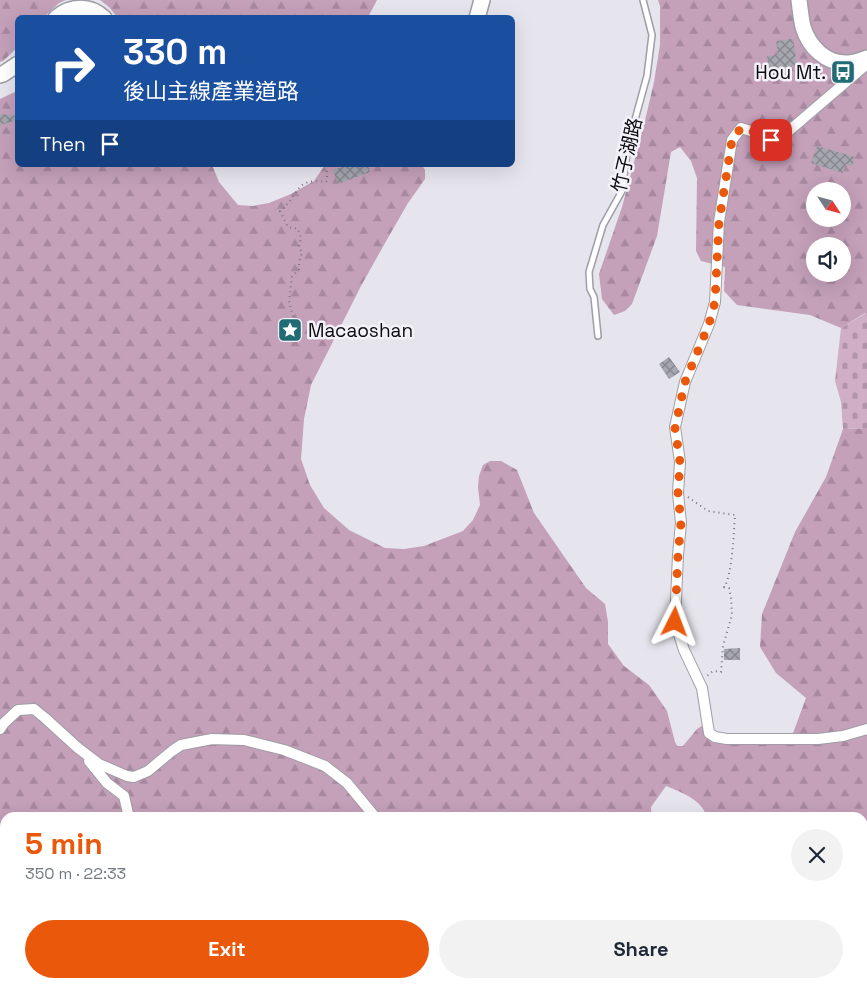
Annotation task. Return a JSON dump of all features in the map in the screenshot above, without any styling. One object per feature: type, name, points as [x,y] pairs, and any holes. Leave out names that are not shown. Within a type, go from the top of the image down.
[{"type":"main road","points":[[478,15],[482,0]]},
{"type":"main road","points":[[799,0],[803,26],[810,43],[825,58],[833,62],[848,63],[867,58]]},
{"type":"main road","points":[[60,15],[75,8],[88,9],[101,15]]},
{"type":"main road","points":[[0,75],[15,66]]},
{"type":"street","points":[[867,64],[784,135],[771,140],[741,128],[732,140],[719,222],[715,302],[709,324],[685,382],[675,428],[680,462],[678,493],[681,523],[675,622],[684,650],[702,688],[709,733],[715,738],[818,739],[843,736],[867,729]]},
{"type":"street","points":[[0,729],[18,710],[34,709],[99,764],[134,777],[148,771],[181,745],[212,739],[244,740],[284,750],[325,766],[347,783],[371,812]]},
{"type":"street","points":[[78,748],[107,783],[124,796],[128,812]]},
{"type":"lane","name":"竹子湖路","points":[[598,336],[589,272],[603,224],[622,191],[628,145],[647,76],[652,35],[643,0]]},
{"type":"path","points":[[294,328],[298,328],[289,301],[292,276],[299,269],[302,253],[299,246],[302,238],[298,229],[288,227],[280,211],[304,183],[315,180],[326,182],[326,167]]},
{"type":"path","points":[[678,493],[682,496],[685,494],[708,511],[735,516],[730,569],[727,583],[724,587],[729,588],[732,615],[723,646],[721,672],[713,671],[699,680]]},
{"type":"green space","points":[[0,0],[66,0],[59,3],[46,15],[15,15],[15,50],[0,62]]},
{"type":"green space","points":[[100,0],[377,0],[369,15],[116,15]]},
{"type":"green space","points":[[658,0],[867,0],[867,317],[865,313],[841,328],[810,315],[737,305],[724,291],[725,267],[701,261],[696,251],[697,178],[691,161],[680,147],[671,152],[657,236],[632,304],[625,311],[614,315],[602,299],[599,274],[622,207],[644,125],[660,45],[660,6]]},
{"type":"green space","points":[[15,92],[15,167],[213,167],[219,182],[238,205],[253,206],[269,203],[291,194],[314,181],[324,167],[423,167],[425,179],[408,203],[361,286],[311,385],[304,419],[301,459],[310,485],[324,508],[349,530],[385,548],[404,549],[424,546],[463,531],[473,520],[480,505],[478,487],[483,465],[490,461],[501,461],[517,470],[534,513],[586,588],[605,604],[608,622],[608,644],[624,666],[649,685],[667,711],[677,746],[683,746],[697,729],[705,724],[705,732],[744,744],[789,744],[806,698],[776,673],[760,647],[762,614],[795,532],[826,477],[843,429],[867,428],[867,812],[704,812],[696,801],[666,786],[651,807],[652,812],[0,812],[0,99]]},
{"type":"green space","points":[[866,313],[867,428],[843,429],[841,402],[835,381],[841,328]]},
{"type":"building","points":[[793,39],[797,65],[789,66],[790,75],[770,78],[767,56],[778,55],[776,41]]},
{"type":"building","points":[[0,114],[15,116],[15,121],[0,125]]},
{"type":"building","points":[[817,146],[855,157],[852,166],[846,164],[843,173],[811,163]]},
{"type":"building","points":[[341,167],[369,167],[370,172],[338,184],[333,170]]},
{"type":"building","points":[[669,357],[680,372],[669,379],[659,364]]},
{"type":"building","points":[[740,648],[740,660],[724,660],[724,649]]},
{"type":"place","name":"Hou Mt.","points":[[843,72]]},
{"type":"place","name":"Macaoshan","points":[[290,330]]},
{"type":"route","points":[[675,622],[681,523],[678,493],[680,462],[675,428],[685,382],[709,324],[715,302],[719,222],[732,140],[741,128],[771,140]]}]
